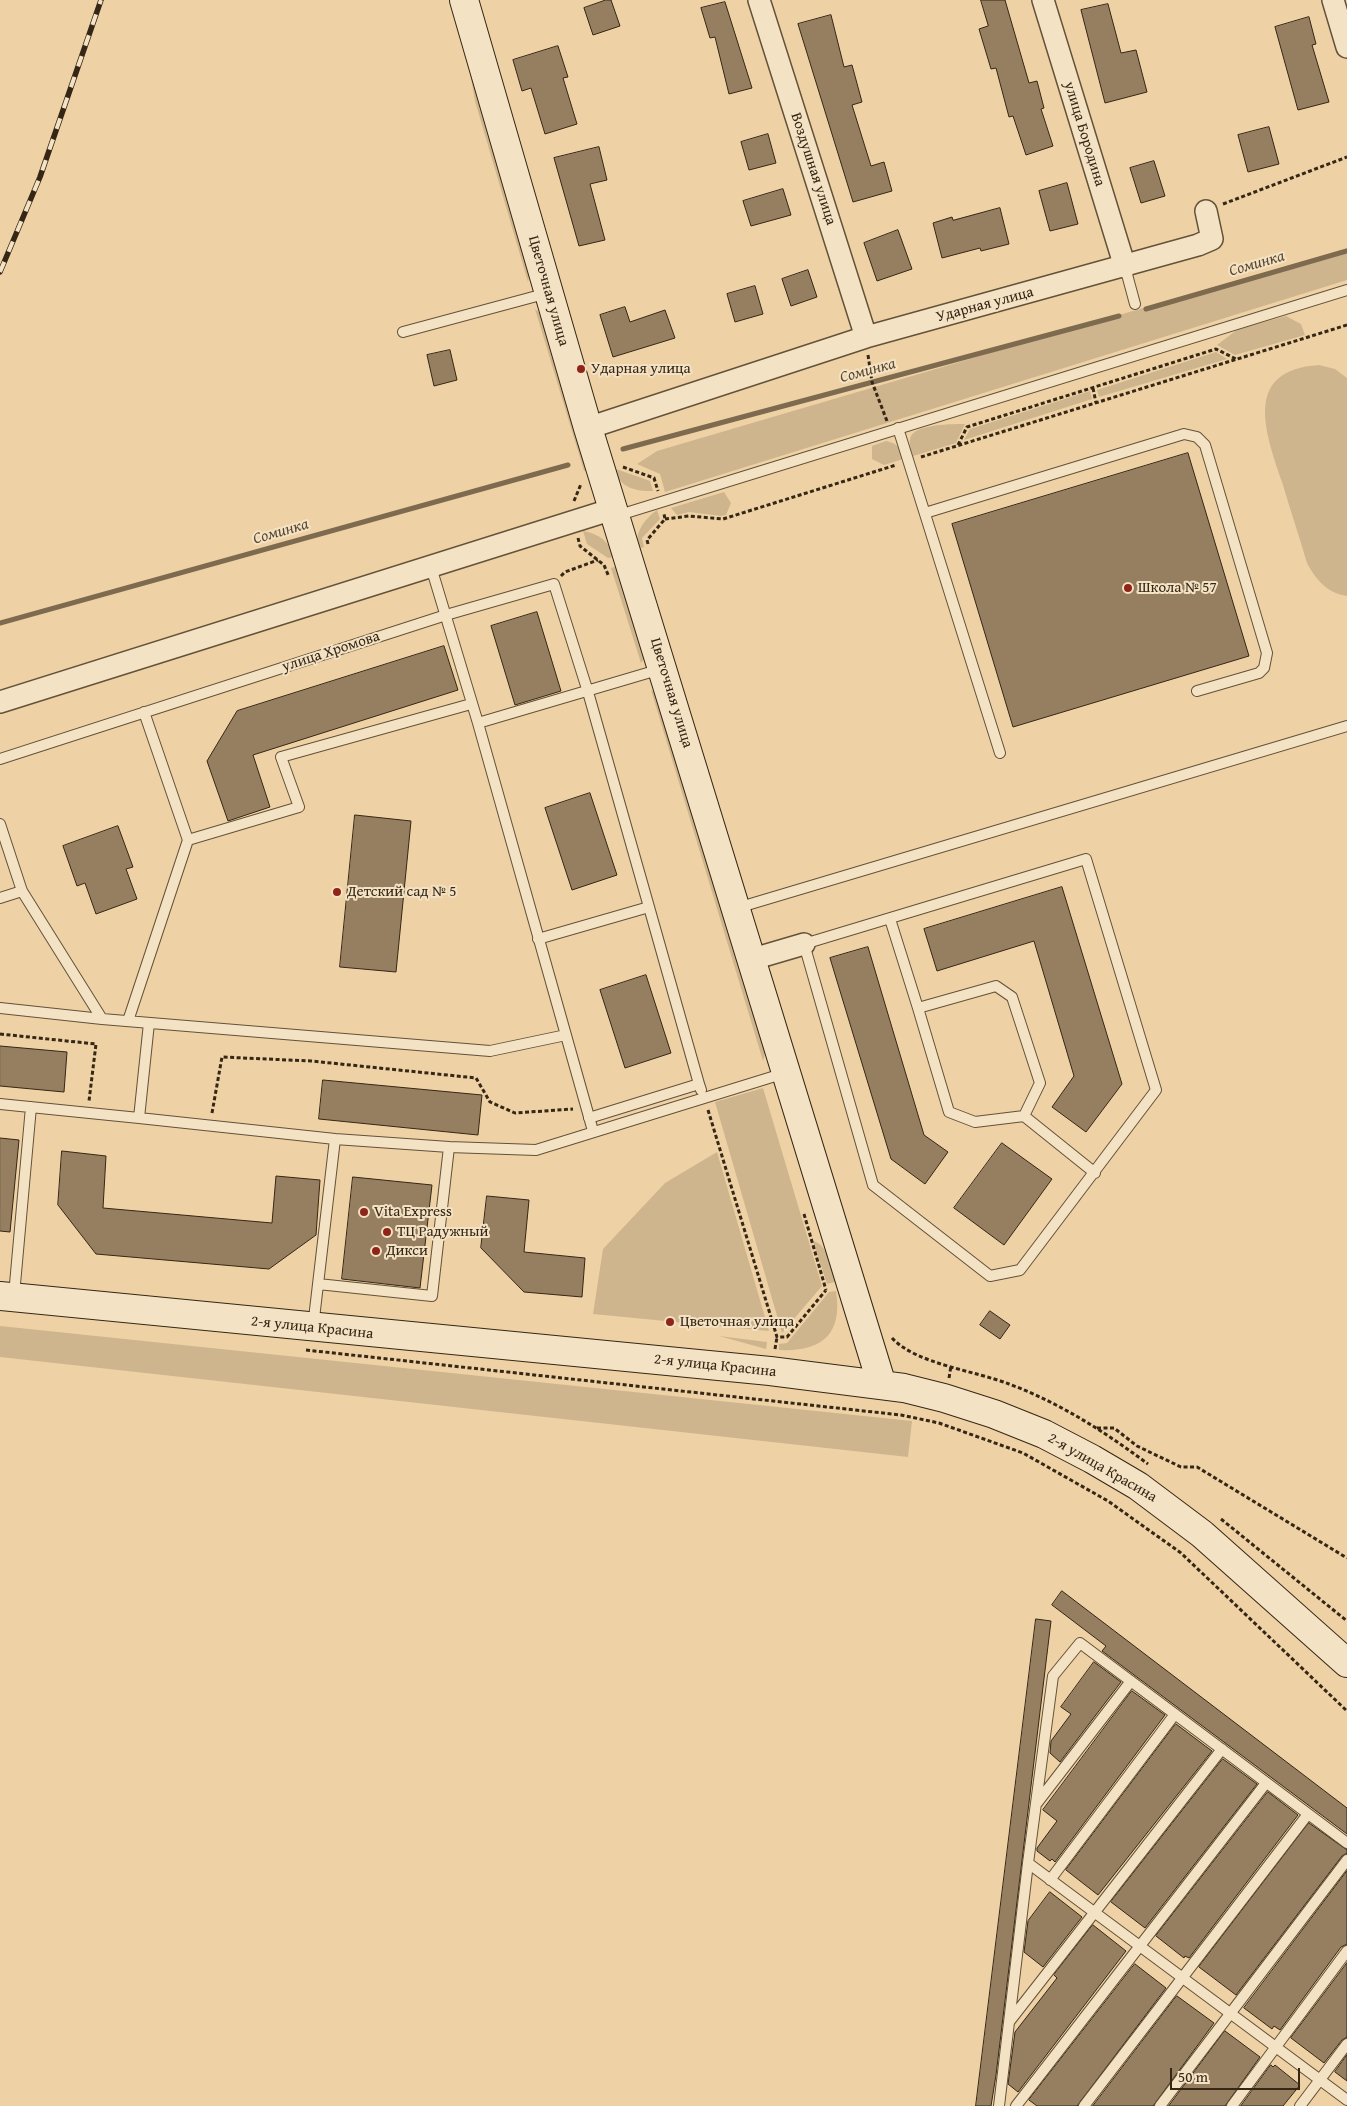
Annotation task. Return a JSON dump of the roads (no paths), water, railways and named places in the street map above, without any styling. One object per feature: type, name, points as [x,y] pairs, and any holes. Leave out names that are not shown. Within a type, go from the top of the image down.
[{"type":"street","name":"Цветочная улица","points":[[464,0],[588,428],[664,668],[882,1385]]},
{"type":"street","name":"Воздушная улица","points":[[759,0],[866,337]]},
{"type":"street","name":"улица Бородина","points":[[1043,0],[1125,267]]},
{"type":"street","points":[[1333,0],[1347,47]]},
{"type":"street","name":"Ударная улица","points":[[588,428],[866,337],[1125,267],[1212,239],[1206,211]]},
{"type":"street","points":[[0,702],[431,567],[614,513]]},
{"type":"street","points":[[752,958],[804,944]]},
{"type":"street","name":"2-я улица Красина","points":[[7,1296],[309,1339],[770,1371],[882,1385],[931,1394],[994,1414],[1060,1442],[1115,1472],[1160,1501],[1202,1534],[1347,1663]]},
{"type":"lane","points":[[1125,267],[1135,304]]},
{"type":"lane","points":[[614,513],[1347,290]]},
{"type":"lane","points":[[403,332],[549,293]]},
{"type":"lane","points":[[894,429],[909,460],[1000,752]]},
{"type":"lane","points":[[925,513],[1184,434],[1197,437],[1205,446],[1267,653],[1264,668],[1259,673],[1197,691]]},
{"type":"lane","points":[[431,567],[478,723],[593,1131]]},
{"type":"lane","name":"улица Хромова","points":[[0,759],[446,615],[554,584],[588,692]]},
{"type":"lane","points":[[478,723],[664,668]]},
{"type":"lane","points":[[588,692],[704,1098]]},
{"type":"lane","points":[[188,840],[299,807],[281,757],[471,704]]},
{"type":"lane","points":[[128,1021],[188,840],[144,712]]},
{"type":"lane","points":[[737,908],[1347,726]]},
{"type":"lane","points":[[0,824],[22,891],[102,1020]]},
{"type":"lane","points":[[1086,859],[1156,1090],[1020,1270],[990,1276],[873,1185],[804,944],[1086,859]]},
{"type":"lane","points":[[0,898],[22,891]]},
{"type":"lane","points":[[538,939],[649,907]]},
{"type":"lane","points":[[890,919],[949,1112],[975,1122],[1024,1116],[1095,1173]]},
{"type":"lane","points":[[918,1008],[996,986],[1012,997],[1040,1083],[1024,1116]]},
{"type":"lane","points":[[0,1008],[102,1020],[490,1051],[566,1035]]},
{"type":"lane","points":[[138,1118],[148,1023]]},
{"type":"lane","points":[[0,1104],[334,1139],[449,1147],[536,1150],[786,1073]]},
{"type":"lane","points":[[588,1113],[699,1084]]},
{"type":"lane","points":[[7,1296],[31,1107]]},
{"type":"lane","points":[[309,1339],[318,1284],[334,1139]]},
{"type":"lane","points":[[318,1284],[432,1296],[449,1147]]},
{"type":"lane","points":[[999,2106],[1028,1863],[1053,1676],[1080,1643],[1347,1843]]},
{"type":"lane","points":[[1036,1804],[1131,1681]]},
{"type":"lane","points":[[1050,1880],[1176,1714]]},
{"type":"lane","points":[[1009,2022],[1222,1749]]},
{"type":"lane","points":[[1016,2106],[1266,1783]]},
{"type":"lane","points":[[1084,2106],[1184,1979],[1308,1814]]},
{"type":"lane","points":[[1160,2106],[1347,1860]]},
{"type":"lane","points":[[1028,1863],[1347,2100]]},
{"type":"lane","points":[[1232,2106],[1347,1951]]},
{"type":"lane","points":[[1300,2106],[1347,2044]]},
{"type":"waterway","name":"Соминка","points":[[1146,309],[1347,251]]},
{"type":"waterway","name":"Соминка","points":[[623,449],[1119,316]]},
{"type":"waterway","name":"Соминка","points":[[0,623],[568,465]]},
{"type":"railway","points":[[0,272],[40,177],[101,0]]},
{"type":"place","name":"Ударная улица","points":[[581,369]]},
{"type":"place","name":"Школа № 57","points":[[1128,588]]},
{"type":"place","name":"Детский сад № 5","points":[[337,892]]},
{"type":"place","name":"Vita Express","points":[[364,1212]]},
{"type":"place","name":"ТЦ Радужный","points":[[387,1232]]},
{"type":"place","name":"Дикси","points":[[376,1251]]},
{"type":"place","name":"Цветочная улица","points":[[670,1322]]}]
